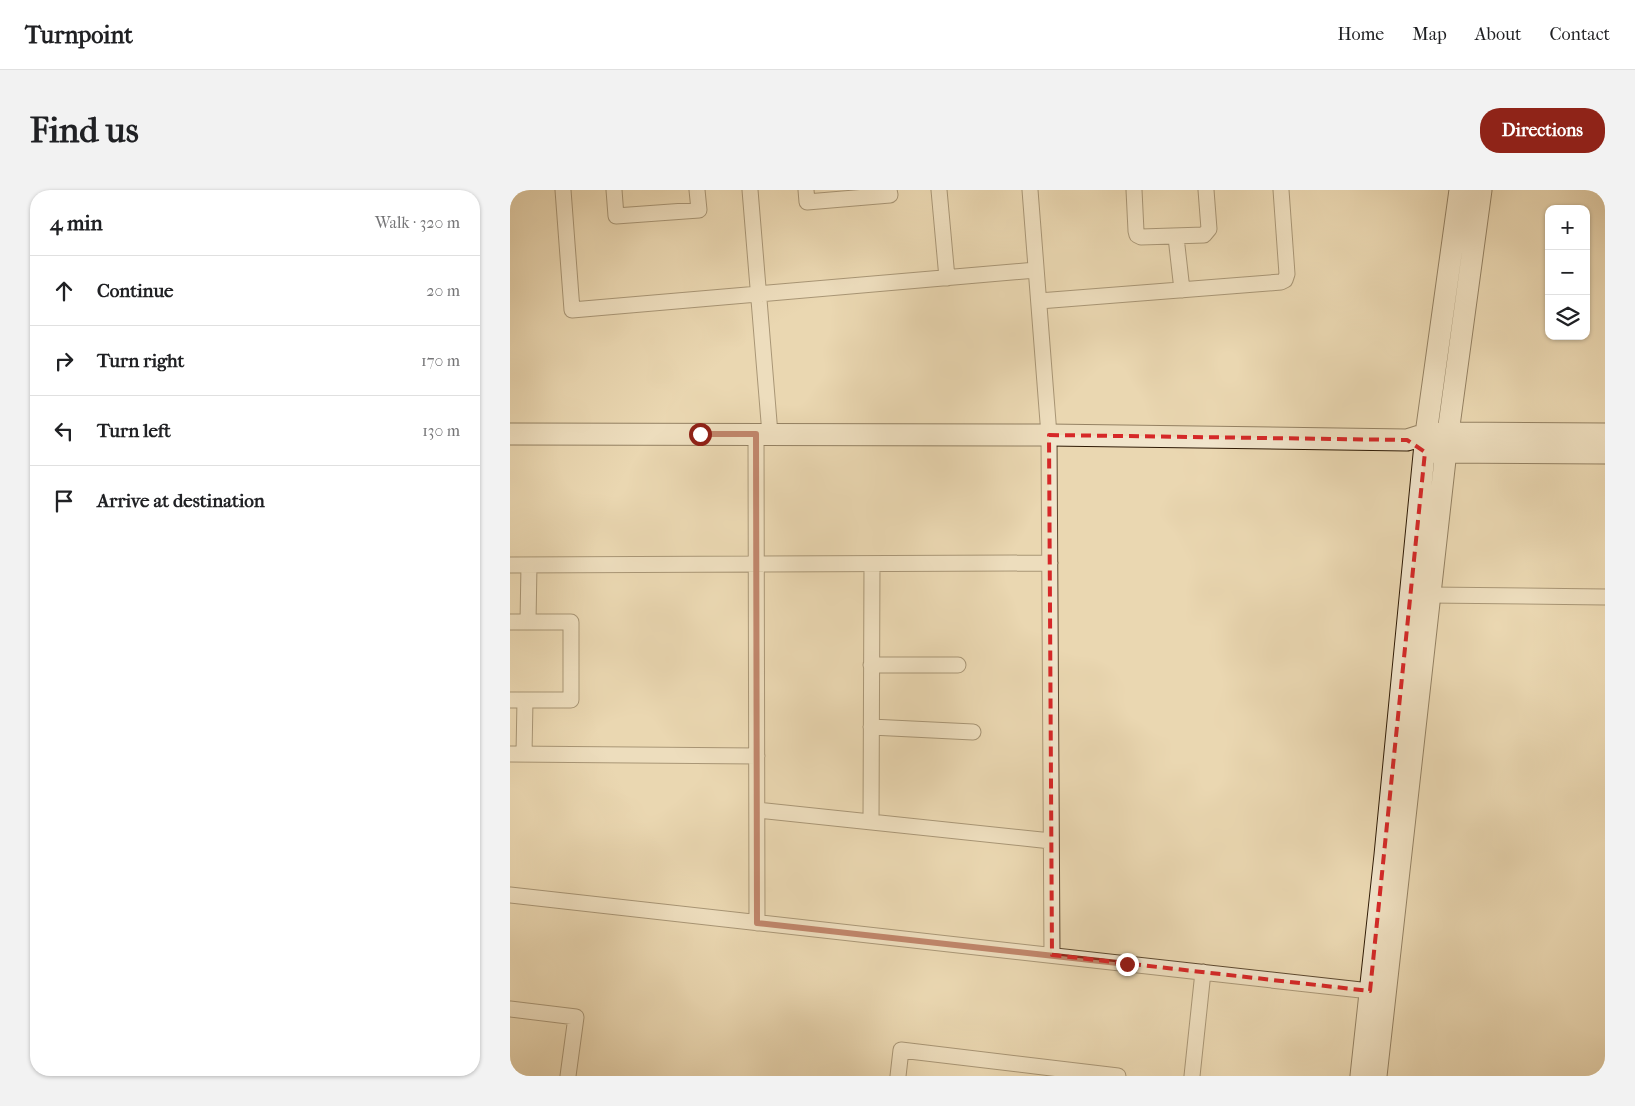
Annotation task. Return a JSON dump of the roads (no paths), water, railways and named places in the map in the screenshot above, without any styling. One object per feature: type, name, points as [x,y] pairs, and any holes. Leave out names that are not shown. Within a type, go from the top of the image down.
[{"type":"street","points":[[563,190],[572,310],[1036,270]]},
{"type":"street","points":[[614,190],[616,216],[699,210],[697,190]]},
{"type":"street","points":[[750,190],[759,294],[763,434],[757,565],[757,923]]},
{"type":"street","points":[[806,190],[807,202],[890,195],[889,190]]},
{"type":"street","points":[[939,190],[947,278]]},
{"type":"street","points":[[1030,190],[1049,435],[1052,955]]},
{"type":"street","points":[[1134,190],[1138,235],[1141,237],[1204,235],[1209,229],[1206,190]]},
{"type":"street","points":[[1039,301],[1282,282],[1285,280],[1287,270],[1281,190]]},
{"type":"street","points":[[1361,1076],[1430,442],[1460,190]]},
{"type":"street","points":[[1376,1076],[1430,595],[1430,442],[1481,190]]},
{"type":"street","points":[[1176,237],[1182,290]]},
{"type":"street","points":[[510,434],[1049,435],[1430,442],[1605,453]]},
{"type":"street","points":[[1430,442],[1605,434]]},
{"type":"street","points":[[510,565],[1050,563]]},
{"type":"street","points":[[871,822],[872,564]]},
{"type":"street","points":[[528,622],[529,565]]},
{"type":"street","points":[[1430,595],[1605,596]]},
{"type":"street","points":[[510,622],[570,622],[571,700],[517,700],[517,754],[757,756]]},
{"type":"street","points":[[871,665],[958,665]]},
{"type":"street","points":[[871,727],[973,732]]},
{"type":"street","points":[[757,810],[1051,841]]},
{"type":"street","points":[[510,895],[1370,990]]},
{"type":"street","points":[[1192,1076],[1203,972]]},
{"type":"street","points":[[510,1009],[576,1017],[568,1076]]},
{"type":"street","points":[[898,1076],[901,1050],[1118,1076]]}]
